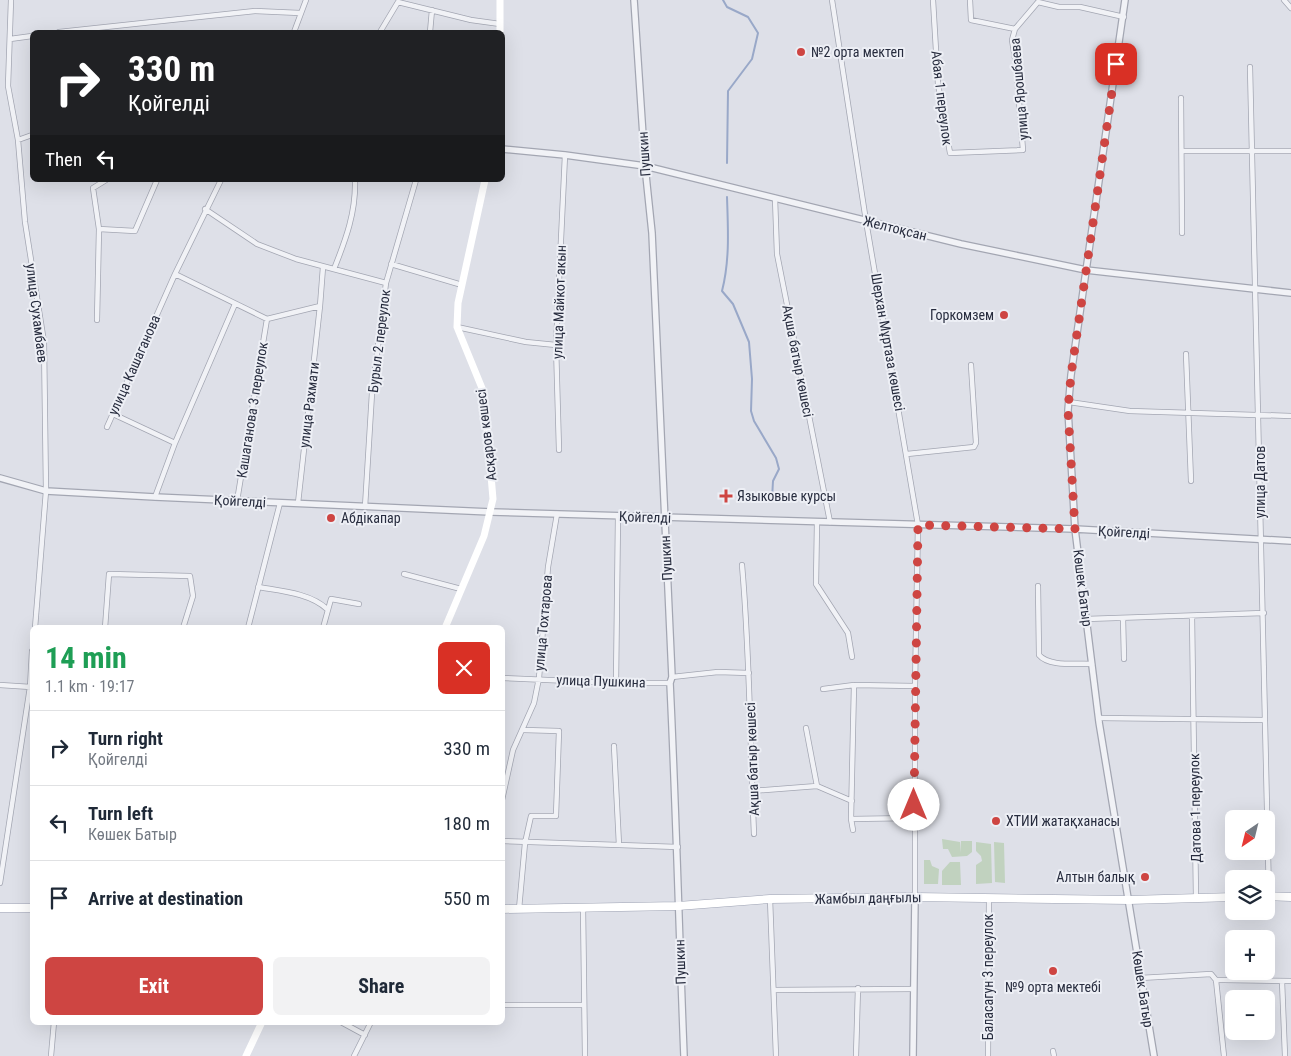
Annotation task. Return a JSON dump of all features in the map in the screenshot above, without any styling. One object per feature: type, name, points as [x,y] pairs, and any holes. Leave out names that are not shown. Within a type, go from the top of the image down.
[{"type":"main road","points":[[500,0],[500,30]]},
{"type":"main road","name":"Асқаров көшесі","points":[[446,625],[484,536],[494,499],[484,392],[457,327],[462,285],[485,182]]},
{"type":"main road","points":[[1275,896],[1291,896]]},
{"type":"main road","name":"Жамбыл даңғылы","points":[[505,909],[678,906],[770,899],[915,897],[1130,900],[1225,897]]},
{"type":"main road","points":[[0,908],[30,908]]},
{"type":"main road","points":[[246,1056],[261,1025]]},
{"type":"street","name":"улица Сухамбаев","points":[[12,0],[8,86],[18,140],[23,206],[44,342],[46,491],[34,625]]},
{"type":"street","points":[[295,30],[306,0]]},
{"type":"street","name":"Пушкин","points":[[634,0],[645,166],[652,233],[678,847],[678,906],[684,1056]]},
{"type":"street","name":"Шерхан Мұртаза көшесі","points":[[832,0],[866,221],[918,525],[912,1056]]},
{"type":"street","name":"Абая 1 переулок","points":[[933,0],[938,84],[948,151],[1023,150]]},
{"type":"street","name":"улица Ярошбаева","points":[[970,0],[971,20],[1015,29]]},
{"type":"street","name":"Көшек Батыр","points":[[1125,0],[1069,402],[1075,529],[1098,718],[1130,900],[1140,978],[1154,1056]]},
{"type":"street","points":[[1284,0],[1291,8]]},
{"type":"street","name":"улица Ярошбаева","points":[[1023,150],[1012,40],[1015,29],[1038,1],[1059,7],[1080,7],[1124,17]]},
{"type":"street","points":[[381,30],[398,2],[471,20],[500,24]]},
{"type":"street","points":[[430,30],[432,10]]},
{"type":"street","points":[[77,30],[255,11],[300,13]]},
{"type":"street","points":[[10,38],[30,36]]},
{"type":"street","name":"улица Датов","points":[[1250,67],[1260,415],[1260,539],[1264,613],[1268,870]]},
{"type":"street","points":[[1181,98],[1183,151],[1182,233]]},
{"type":"street","points":[[18,140],[30,136]]},
{"type":"street","name":"Желтоқсан","points":[[505,149],[645,166],[961,244],[1086,270],[1291,293]]},
{"type":"street","points":[[1183,151],[1291,151]]},
{"type":"street","name":"улица Майкот акын","points":[[560,450],[556,345],[565,155]]},
{"type":"street","points":[[97,320],[99,229],[93,188],[103,182]]},
{"type":"street","points":[[99,229],[136,230],[157,182]]},
{"type":"street","name":"улица Кашаганова","points":[[107,427],[175,274],[220,182]]},
{"type":"street","points":[[334,269],[349,233],[355,201],[355,182]]},
{"type":"street","name":"Бурыл 2 переулок","points":[[366,507],[372,393],[386,282],[415,182]]},
{"type":"street","name":"Ақша батыр көшесі","points":[[775,198],[777,254],[830,522]]},
{"type":"street","points":[[205,210],[257,244],[296,260],[386,282]]},
{"type":"street","points":[[391,264],[462,285]]},
{"type":"street","points":[[175,274],[267,319],[320,306],[323,267]]},
{"type":"street","points":[[155,497],[175,443],[235,304]]},
{"type":"street","name":"улица Рахмати","points":[[298,504],[320,306]]},
{"type":"street","name":"Кашаганова 3 переулок","points":[[237,501],[267,319]]},
{"type":"street","points":[[457,327],[526,342],[556,345]]},
{"type":"street","points":[[1186,354],[1191,481]]},
{"type":"street","points":[[907,454],[974,447],[976,444],[971,365]]},
{"type":"street","points":[[1069,402],[1130,411],[1291,416]]},
{"type":"street","points":[[113,414],[175,443]]},
{"type":"street","name":"Қойгелді","points":[[0,478],[46,491],[298,504],[491,512],[1075,529],[1291,541]]},
{"type":"street","points":[[249,625],[280,503]]},
{"type":"street","name":"улица Тохтарова","points":[[505,788],[514,750],[524,730],[534,702],[548,568],[557,514]]},
{"type":"street","points":[[616,683],[618,516]]},
{"type":"street","points":[[817,522],[816,584],[848,633],[852,657]]},
{"type":"street","name":"Ақша батыр көшесі","points":[[742,565],[749,641],[754,834]]},
{"type":"street","points":[[105,625],[109,574],[190,576],[193,596],[184,625]]},
{"type":"street","points":[[404,574],[462,588]]},
{"type":"street","points":[[1038,586],[1039,655],[1045,660],[1055,662],[1092,664]]},
{"type":"street","points":[[258,587],[303,596],[320,603],[327,609]]},
{"type":"street","points":[[324,625],[331,599],[359,604]]},
{"type":"street","points":[[1086,619],[1264,613]]},
{"type":"street","name":"Датова 1 переулок","points":[[1192,616],[1196,898]]},
{"type":"street","points":[[1123,618],[1124,659]]},
{"type":"street","name":"улица Пушкина","points":[[505,678],[616,683],[671,680],[718,672],[749,673]]},
{"type":"street","points":[[0,685],[30,687]]},
{"type":"street","points":[[823,689],[854,685],[915,686]]},
{"type":"street","points":[[854,685],[851,819],[854,830]]},
{"type":"street","points":[[0,883],[30,693]]},
{"type":"street","points":[[1098,718],[1265,720]]},
{"type":"street","points":[[806,728],[817,786]]},
{"type":"street","points":[[519,909],[525,843],[531,816],[556,816],[559,731],[524,730]]},
{"type":"street","points":[[614,746],[619,845]]},
{"type":"street","points":[[752,791],[817,786],[852,801]]},
{"type":"street","points":[[851,819],[914,818]]},
{"type":"street","points":[[505,841],[678,847]]},
{"type":"street","name":"Баласагун 3 переулок","points":[[988,1056],[989,898]]},
{"type":"street","points":[[770,899],[776,1056]]},
{"type":"street","points":[[583,907],[585,1056]]},
{"type":"street","points":[[1140,978],[1211,974],[1216,980],[1224,1056]]},
{"type":"street","points":[[1216,980],[1291,980]]},
{"type":"street","points":[[1282,981],[1285,1056]]},
{"type":"street","points":[[856,1056],[858,988]]},
{"type":"street","points":[[774,990],[914,989]]},
{"type":"street","points":[[505,1005],[584,1005]]},
{"type":"street","points":[[51,1056],[54,1025]]},
{"type":"street","points":[[347,1025],[365,1035]]},
{"type":"street","points":[[354,1056],[370,1025]]},
{"type":"green space","points":[[942,839],[960,842],[960,853],[961,841],[972,841],[972,852],[967,856],[952,857],[948,849],[943,849]]},
{"type":"green space","points":[[976,842],[991,844],[992,883],[976,884],[976,865],[982,861],[981,856],[976,851]]},
{"type":"green space","points":[[994,842],[1004,843],[1005,883],[995,882]]},
{"type":"green space","points":[[924,860],[930,860],[932,866],[939,869],[938,884],[924,884]]},
{"type":"green space","points":[[950,862],[960,862],[961,885],[942,885],[942,871]]},
{"type":"waterway","points":[[723,0],[727,7],[748,17],[758,33],[752,59],[728,91],[727,163]]},
{"type":"waterway","points":[[727,197],[727,256],[722,291],[733,304],[749,342],[752,379],[751,411],[754,421],[776,458],[779,469],[773,481],[772,499]]},
{"type":"place","name":"№2 орта мектеп","points":[[801,52]]},
{"type":"place","name":"Горкомзем","points":[[1004,315]]},
{"type":"place","name":"Языковые курсы","points":[[726,496]]},
{"type":"place","name":"Абдiкапар","points":[[331,518]]},
{"type":"place","name":"ХТИИ жатақханасы","points":[[996,821]]},
{"type":"place","name":"Алтын балық","points":[[1145,877]]},
{"type":"place","name":"№9 орта мектебі","points":[[1053,971]]},
{"type":"route","points":[[914,805],[918,525],[1075,529],[1068,410],[1071,375],[1116,64]]}]
